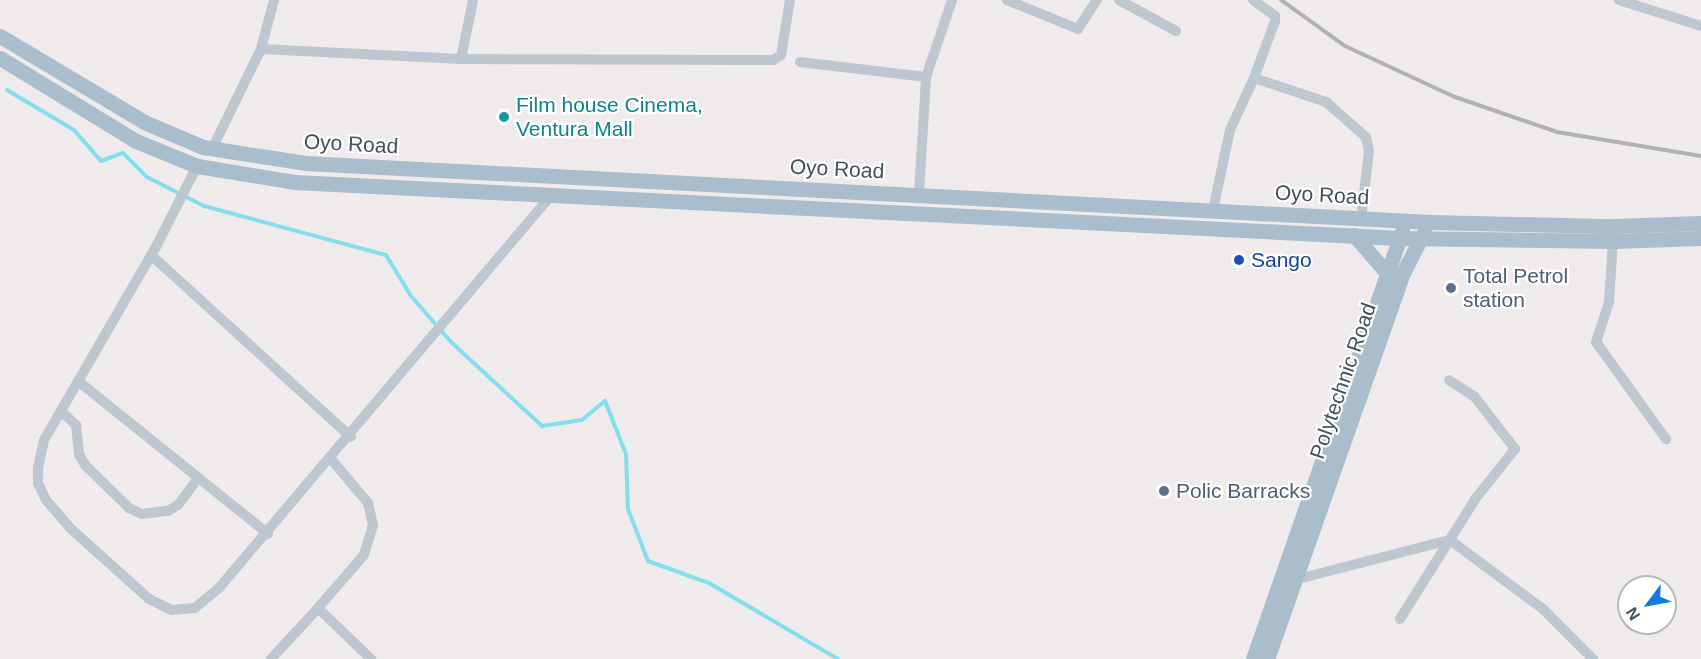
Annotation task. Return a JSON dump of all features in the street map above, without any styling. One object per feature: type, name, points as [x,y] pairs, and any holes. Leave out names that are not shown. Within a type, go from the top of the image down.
[{"type":"main road","name":"Oyo Road","points":[[0,36],[144,122],[212,149],[305,163],[1430,222],[1613,226],[1701,223]]},
{"type":"main road","name":"Oyo Road","points":[[0,58],[136,141],[198,166],[295,182],[553,193],[1399,238],[1613,241],[1701,238]]},
{"type":"main road","points":[[883,210],[884,192]]},
{"type":"main road","name":"Polytechnic Road","points":[[1267,659],[1281,614],[1298,579],[1386,272],[1407,220]]},
{"type":"main road","name":"Polytechnic Road","points":[[1252,659],[1352,392],[1403,273],[1430,222]]},
{"type":"main road","points":[[1354,235],[1386,272]]},
{"type":"street","points":[[212,149],[261,49],[274,0]]},
{"type":"street","points":[[461,59],[473,0]]},
{"type":"street","points":[[261,49],[367,57],[773,60],[781,56],[790,0]]},
{"type":"street","points":[[919,194],[926,77],[952,0]]},
{"type":"street","points":[[1006,0],[1078,30],[1097,0]]},
{"type":"street","points":[[1119,0],[1176,31]]},
{"type":"street","points":[[1213,210],[1230,130],[1254,78],[1275,21],[1275,16],[1253,0]]},
{"type":"street","points":[[1619,0],[1701,26]]},
{"type":"street","points":[[801,62],[926,77]]},
{"type":"street","points":[[1254,78],[1326,102],[1366,137],[1370,151],[1361,219]]},
{"type":"street","points":[[198,166],[151,255],[39,453],[38,483],[70,528],[149,599],[172,610],[195,608],[219,588],[351,437],[553,193]]},
{"type":"street","points":[[1613,241],[1609,302],[1596,342],[1666,439]]},
{"type":"street","points":[[151,255],[351,437]]},
{"type":"street","points":[[1400,619],[1476,498],[1515,449],[1475,396],[1449,380]]},
{"type":"street","points":[[78,381],[268,534]]},
{"type":"street","points":[[61,411],[76,425],[85,465],[129,508],[142,514],[168,511],[178,505],[198,478]]},
{"type":"street","points":[[271,659],[364,555],[374,525],[368,503],[331,459]]},
{"type":"street","points":[[1298,579],[1450,540]]},
{"type":"street","points":[[1450,540],[1543,609],[1593,659]]},
{"type":"street","points":[[318,608],[371,659]]},
{"type":"waterway","points":[[7,90],[74,130],[101,161],[123,153],[147,177],[204,206],[386,255],[411,296],[451,342],[542,426],[582,420],[605,401],[626,454],[628,509],[648,561],[709,583],[838,659]]},
{"type":"railway","points":[[1281,0],[1345,46],[1455,97],[1557,132],[1701,156]]},
{"type":"place","name":"Film house Cinema, Ventura Mall","points":[[504,117]]},
{"type":"place","name":"Sango","points":[[1239,260]]},
{"type":"place","name":"Total Petrol station","points":[[1451,288]]},
{"type":"place","name":"Polic Barracks","points":[[1164,491]]}]
